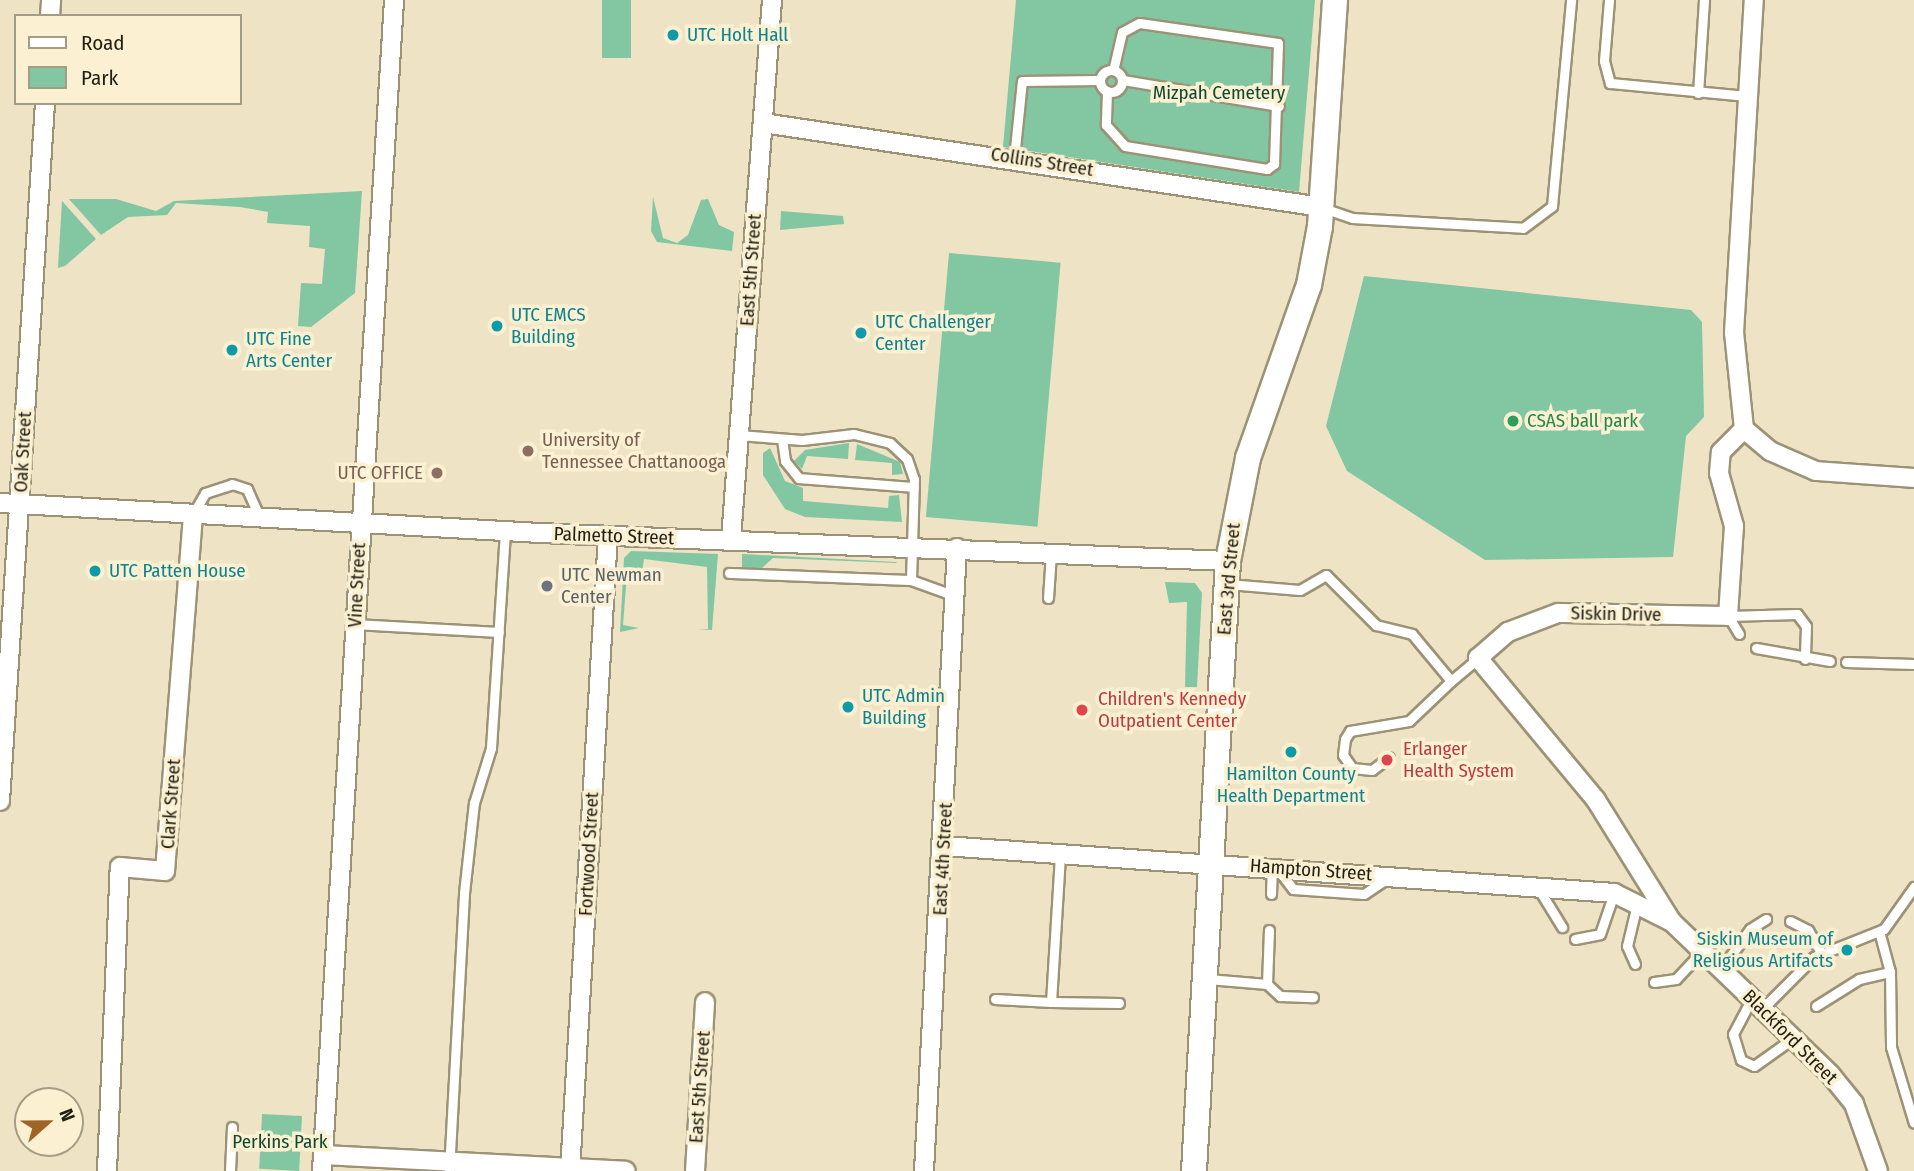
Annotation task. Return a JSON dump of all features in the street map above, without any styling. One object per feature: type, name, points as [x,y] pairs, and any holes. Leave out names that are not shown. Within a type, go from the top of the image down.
[{"type":"main road","name":"East 3rd Street","points":[[1194,1171],[1214,863],[1227,572],[1248,457],[1309,285],[1321,207],[1335,0]]},
{"type":"street","name":"Vine Street","points":[[322,1163],[394,0]]},
{"type":"street","name":"East 5th Street","points":[[731,539],[772,0]]},
{"type":"street","points":[[1754,0],[1734,333],[1744,429],[1770,451],[1816,471],[1914,478]]},
{"type":"street","name":"Oak Street","points":[[0,801],[45,105]]},
{"type":"street","name":"Collins Street","points":[[763,123],[1014,158],[1321,207]]},
{"type":"street","points":[[1728,616],[1734,526],[1719,473],[1721,452],[1744,429]]},
{"type":"street","name":"Palmetto Street","points":[[0,503],[360,520],[608,536],[1051,553],[1227,572]]},
{"type":"street","name":"Clark Street","points":[[107,1171],[120,867],[165,872],[193,514]]},
{"type":"street","name":"Fortwood Street","points":[[570,1170],[608,536]]},
{"type":"street","name":"East 4th Street","points":[[924,1171],[944,846],[957,548]]},
{"type":"street","name":"Siskin Drive","points":[[1478,658],[1508,632],[1558,613],[1728,616]]},
{"type":"street","points":[[1478,658],[1596,800],[1672,922]]},
{"type":"street","name":"Hampton Street","points":[[944,846],[1391,875],[1614,893],[1637,902],[1672,922]]},
{"type":"street","name":"Blackford Street","points":[[1672,922],[1757,1003],[1854,1104],[1878,1171]]},
{"type":"street","name":"East 5th Street","points":[[695,1171],[705,1002]]},
{"type":"street","points":[[322,1163],[625,1171]]},
{"type":"lane","points":[[1321,207],[1352,218],[1523,228],[1552,206],[1571,0]]},
{"type":"lane","points":[[1609,0],[1604,61],[1610,83],[1747,96]]},
{"type":"lane","points":[[1698,93],[1703,0]]},
{"type":"lane","points":[[1014,158],[1022,81],[1099,80],[1112,70],[1122,32],[1139,23],[1272,41],[1280,50],[1278,154],[1267,169],[1125,146],[1106,125],[1107,91],[1099,80]]},
{"type":"lane","points":[[1112,70],[1123,80],[1279,106]]},
{"type":"lane","points":[[1107,91],[1116,91],[1123,80]]},
{"type":"lane","points":[[738,435],[782,439],[870,436],[907,459],[914,487],[911,580]]},
{"type":"lane","points":[[782,439],[785,461],[799,478],[914,487]]},
{"type":"lane","points":[[193,514],[205,493],[232,484],[247,489],[258,516]]},
{"type":"lane","points":[[449,1166],[464,893],[474,803],[491,748],[505,531]]},
{"type":"lane","points":[[1048,598],[1051,553]]},
{"type":"lane","points":[[1227,572],[1300,590],[1326,575],[1376,625],[1412,634],[1451,681]]},
{"type":"lane","points":[[729,573],[911,580],[955,596]]},
{"type":"lane","points":[[1739,634],[1728,616],[1797,614],[1806,626],[1805,659]]},
{"type":"lane","points":[[354,624],[499,632]]},
{"type":"lane","points":[[1756,648],[1805,659],[1830,661]]},
{"type":"lane","points":[[1389,757],[1372,770],[1352,768],[1343,755],[1345,739],[1350,731],[1409,722],[1478,658]]},
{"type":"lane","points":[[1846,662],[1914,664]]},
{"type":"lane","points":[[1051,1002],[1060,855]]},
{"type":"lane","points":[[1271,894],[1274,867]]},
{"type":"lane","points":[[1538,886],[1542,904],[1562,927]]},
{"type":"lane","points":[[1791,1039],[1754,1066],[1741,1060],[1733,1034],[1757,1003],[1822,954],[1879,931],[1914,887]]},
{"type":"lane","points":[[1575,939],[1600,934],[1614,893]]},
{"type":"lane","points":[[1634,964],[1627,946],[1637,902]]},
{"type":"lane","points":[[1721,969],[1751,929],[1766,919]]},
{"type":"lane","points":[[1790,921],[1808,930],[1822,954]]},
{"type":"lane","points":[[1267,984],[1269,930]]},
{"type":"lane","points":[[1879,931],[1891,972],[1891,1047],[1914,1123]]},
{"type":"lane","points":[[1654,982],[1676,979],[1702,951]]},
{"type":"lane","points":[[1816,1006],[1859,979],[1891,972]]},
{"type":"lane","points":[[1206,979],[1267,984],[1280,996],[1313,997]]},
{"type":"lane","points":[[995,999],[1119,1003]]},
{"type":"lane","points":[[230,1171],[232,1127]]},
{"type":"green space","points":[[602,0],[631,0],[631,58],[602,58]]},
{"type":"green space","name":"Mizpah Cemetery","points":[[1016,0],[1315,0],[1299,192],[1003,147]]},
{"type":"green space","points":[[362,191],[355,293],[311,327],[298,326],[301,283],[322,284],[325,249],[309,247],[310,226],[267,223],[268,212],[240,207],[176,203],[167,215],[128,217],[101,235],[69,199],[116,199],[156,211],[174,201]]},
{"type":"green space","points":[[653,197],[663,238],[677,243],[688,235],[701,200],[708,199],[719,225],[734,232],[732,251],[657,242],[651,231]]},
{"type":"green space","points":[[62,201],[96,239],[65,266],[58,268]]},
{"type":"green space","points":[[781,211],[843,216],[844,224],[780,230]]},
{"type":"green space","points":[[949,253],[1061,263],[1037,527],[926,517]]},
{"type":"green space","name":"CSAS ball park","points":[[1364,276],[1691,310],[1702,322],[1704,417],[1686,436],[1673,557],[1485,560],[1347,471],[1326,426]]},
{"type":"green space","points":[[849,443],[848,459],[807,456],[802,469],[794,461],[805,450]]},
{"type":"green space","points":[[857,444],[900,462],[903,474],[892,475],[892,463],[855,460]]},
{"type":"green space","points":[[770,448],[785,481],[803,488],[803,501],[888,508],[889,496],[899,495],[902,522],[805,517],[785,509],[763,475],[763,453]]},
{"type":"green space","points":[[631,551],[718,554],[712,630],[698,629],[708,629],[707,567],[644,559],[642,572],[627,573],[623,625],[639,628],[620,632],[624,558]]},
{"type":"green space","points":[[742,554],[897,563],[773,558],[761,569],[742,567]]},
{"type":"green space","points":[[1165,582],[1195,583],[1202,593],[1197,687],[1185,687],[1187,602],[1169,603]]},
{"type":"green space","name":"Perkins Park","points":[[262,1114],[302,1116],[299,1171],[259,1169]]},
{"type":"place","name":"UTC Holt Hall","points":[[673,35]]},
{"type":"place","name":"UTC EMCS Building","points":[[497,326]]},
{"type":"place","name":"UTC Challenger Center","points":[[861,333]]},
{"type":"place","name":"UTC Fine Arts Center","points":[[232,350]]},
{"type":"place","name":"CSAS ball park","points":[[1513,421]]},
{"type":"place","name":"University of Tennessee Chattanooga","points":[[528,451]]},
{"type":"place","name":"UTC OFFICE","points":[[437,473]]},
{"type":"place","name":"UTC Patten House","points":[[95,571]]},
{"type":"place","name":"UTC Newman Center","points":[[547,586]]},
{"type":"place","name":"UTC Admin Building","points":[[848,707]]},
{"type":"place","name":"Children's Kennedy Outpatient Center","points":[[1082,710]]},
{"type":"place","name":"Hamilton County Health Department","points":[[1291,752]]},
{"type":"place","name":"Erlanger Health System","points":[[1387,760]]},
{"type":"place","name":"Siskin Museum of Religious Artifacts","points":[[1847,950]]}]
